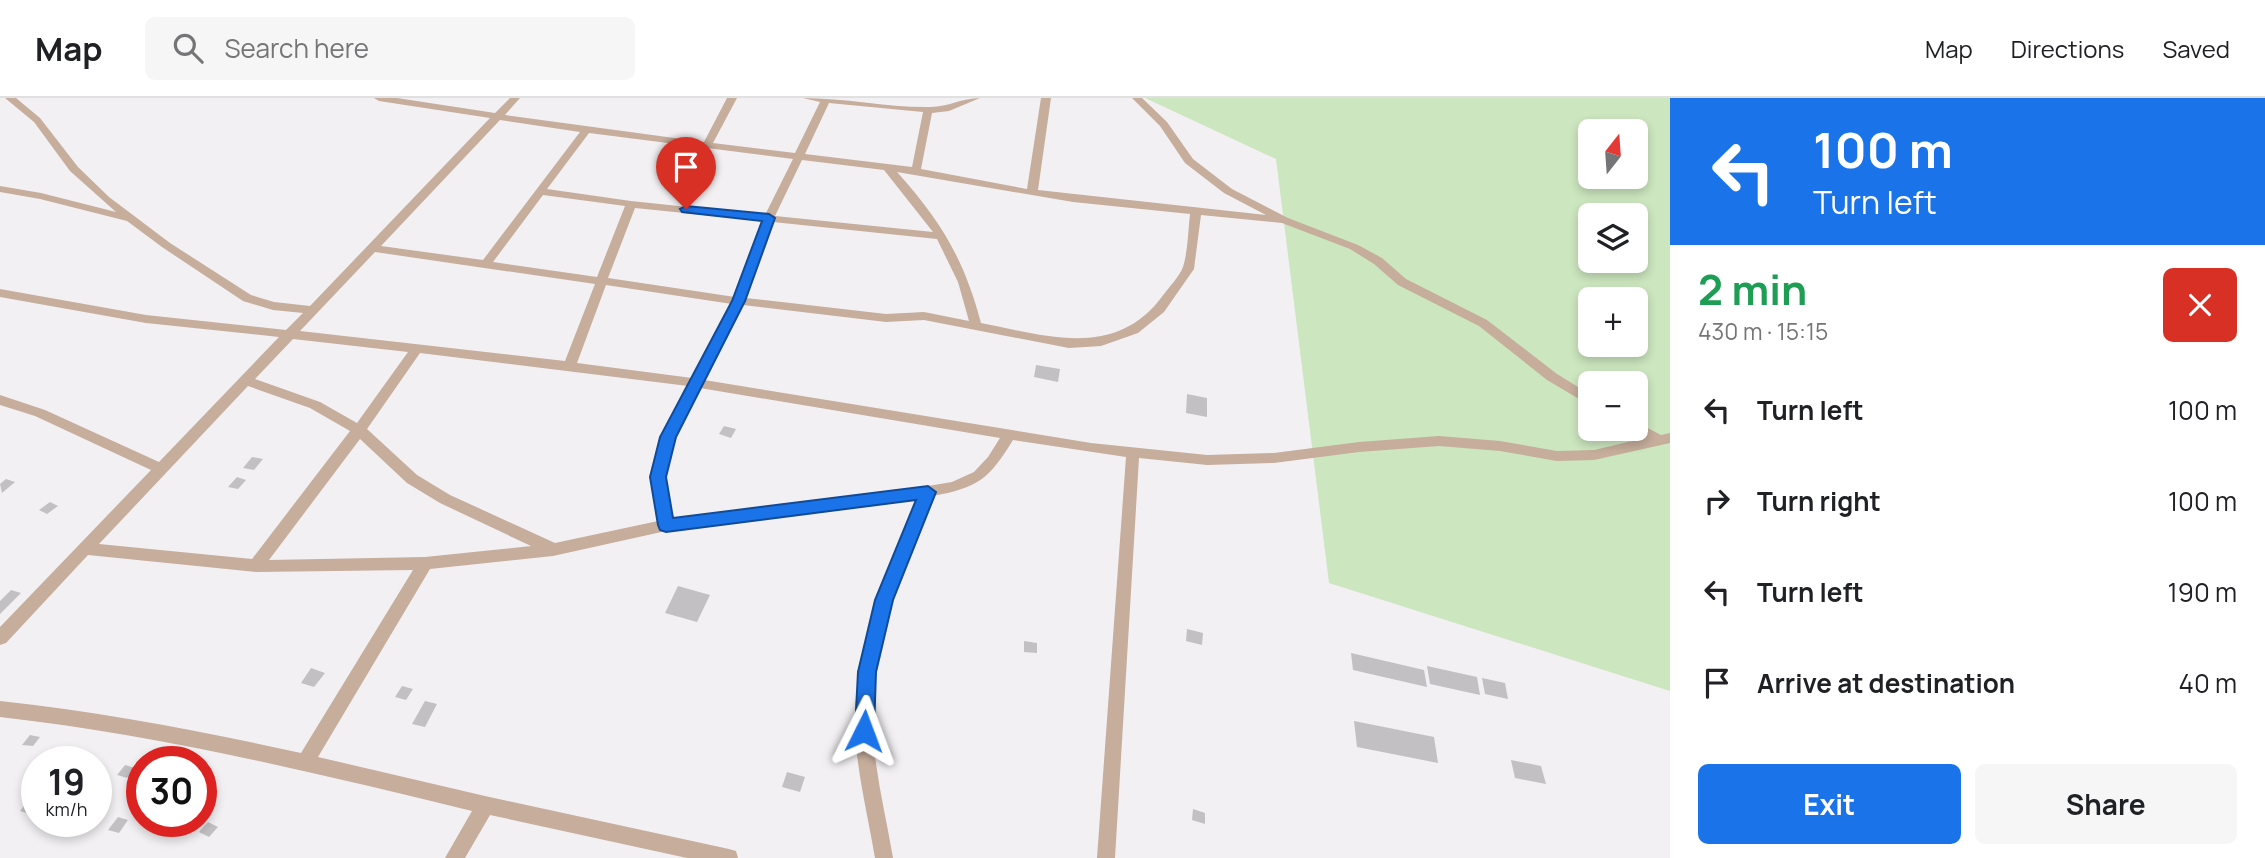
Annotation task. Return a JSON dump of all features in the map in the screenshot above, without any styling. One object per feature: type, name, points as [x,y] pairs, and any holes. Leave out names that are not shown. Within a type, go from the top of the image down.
[{"type":"street","points":[[10,98],[37,120],[74,169],[105,199],[232,290],[273,306],[314,310]]},
{"type":"street","points":[[379,98],[586,130],[916,171],[1032,193],[1284,220]]},
{"type":"street","points":[[1,635],[515,98]]},
{"type":"street","points":[[707,145],[732,98]]},
{"type":"street","points":[[808,98],[928,110],[946,109],[975,98]]},
{"type":"street","points":[[1032,193],[1046,98]]},
{"type":"street","points":[[1137,98],[1164,124],[1189,161],[1228,191],[1284,220],[1353,247],[1378,261],[1402,282],[1483,323],[1552,377],[1578,393]]},
{"type":"street","points":[[666,525],[658,477],[668,437],[739,301],[769,218],[827,99]]},
{"type":"street","points":[[916,171],[928,110]]},
{"type":"street","points":[[485,265],[586,130]]},
{"type":"street","points":[[888,167],[914,196],[939,236],[964,283],[976,325]]},
{"type":"street","points":[[0,189],[133,220]]},
{"type":"street","points":[[539,191],[631,204],[939,236]]},
{"type":"street","points":[[569,366],[604,281],[631,204]]},
{"type":"street","points":[[373,248],[739,301],[886,318],[923,316],[976,325],[1030,339],[1069,344],[1101,342],[1134,330],[1160,309],[1188,269],[1196,212]]},
{"type":"street","points":[[0,293],[146,320],[569,366],[696,383],[1009,435],[1207,460],[1274,458],[1359,447],[1439,441],[1500,446],[1557,456],[1582,456],[1666,441]]},
{"type":"street","points":[[256,566],[416,350]]},
{"type":"street","points":[[246,381],[315,405],[359,430],[412,479],[445,499],[553,550]]},
{"type":"street","points":[[0,400],[40,413],[161,469]]},
{"type":"street","points":[[1648,433],[1666,441]]},
{"type":"street","points":[[85,549],[256,566],[425,563],[553,550],[666,525],[954,487],[979,476],[993,461],[1009,435]]},
{"type":"street","points":[[1106,858],[1133,452]]},
{"type":"street","points":[[884,858],[864,731],[867,672],[884,600],[928,492]]},
{"type":"street","points":[[306,761],[425,563]]},
{"type":"street","points":[[0,709],[76,716],[306,761],[486,805],[729,858]]},
{"type":"street","points":[[454,858],[486,805]]},
{"type":"green space","points":[[1145,98],[1670,98],[1670,691],[1329,583],[1276,159]]},
{"type":"building","points":[[1036,365],[1060,369],[1058,382],[1034,377]]},
{"type":"building","points":[[1187,394],[1207,398],[1207,417],[1186,413]]},
{"type":"building","points":[[724,426],[736,429],[731,438],[719,434]]},
{"type":"building","points":[[252,457],[263,459],[254,470],[243,468]]},
{"type":"building","points":[[237,477],[246,480],[238,489],[228,487]]},
{"type":"building","points":[[6,479],[15,482],[2,493],[0,484]]},
{"type":"building","points":[[50,502],[58,506],[47,514],[39,510]]},
{"type":"building","points":[[678,586],[710,595],[697,622],[665,613]]},
{"type":"building","points":[[11,590],[21,593],[0,614],[0,601]]},
{"type":"building","points":[[1187,629],[1203,633],[1202,645],[1186,641]]},
{"type":"building","points":[[1024,641],[1037,643],[1037,653],[1024,652]]},
{"type":"building","points":[[1351,653],[1424,670],[1427,687],[1353,670]]},
{"type":"building","points":[[1427,666],[1477,677],[1480,695],[1430,684]]},
{"type":"building","points":[[311,668],[325,673],[314,687],[301,683]]},
{"type":"building","points":[[1482,678],[1505,683],[1508,699],[1485,694]]},
{"type":"building","points":[[402,686],[413,689],[406,700],[395,697]]},
{"type":"building","points":[[425,701],[437,704],[425,727],[412,724]]},
{"type":"building","points":[[1354,721],[1434,737],[1438,763],[1357,747]]},
{"type":"building","points":[[30,735],[40,737],[33,746],[22,745]]},
{"type":"building","points":[[1511,760],[1541,766],[1546,784],[1515,778]]},
{"type":"building","points":[[125,765],[126,765],[126,778],[117,775]]},
{"type":"building","points":[[787,772],[805,777],[800,792],[782,787]]},
{"type":"building","points":[[1193,809],[1205,813],[1205,824],[1192,820]]},
{"type":"building","points":[[118,817],[126,819],[119,833],[112,831],[112,825]]},
{"type":"route","points":[[686,209],[769,218],[739,301],[668,437],[658,477],[666,525],[928,492],[884,600],[867,672],[864,731]]}]
